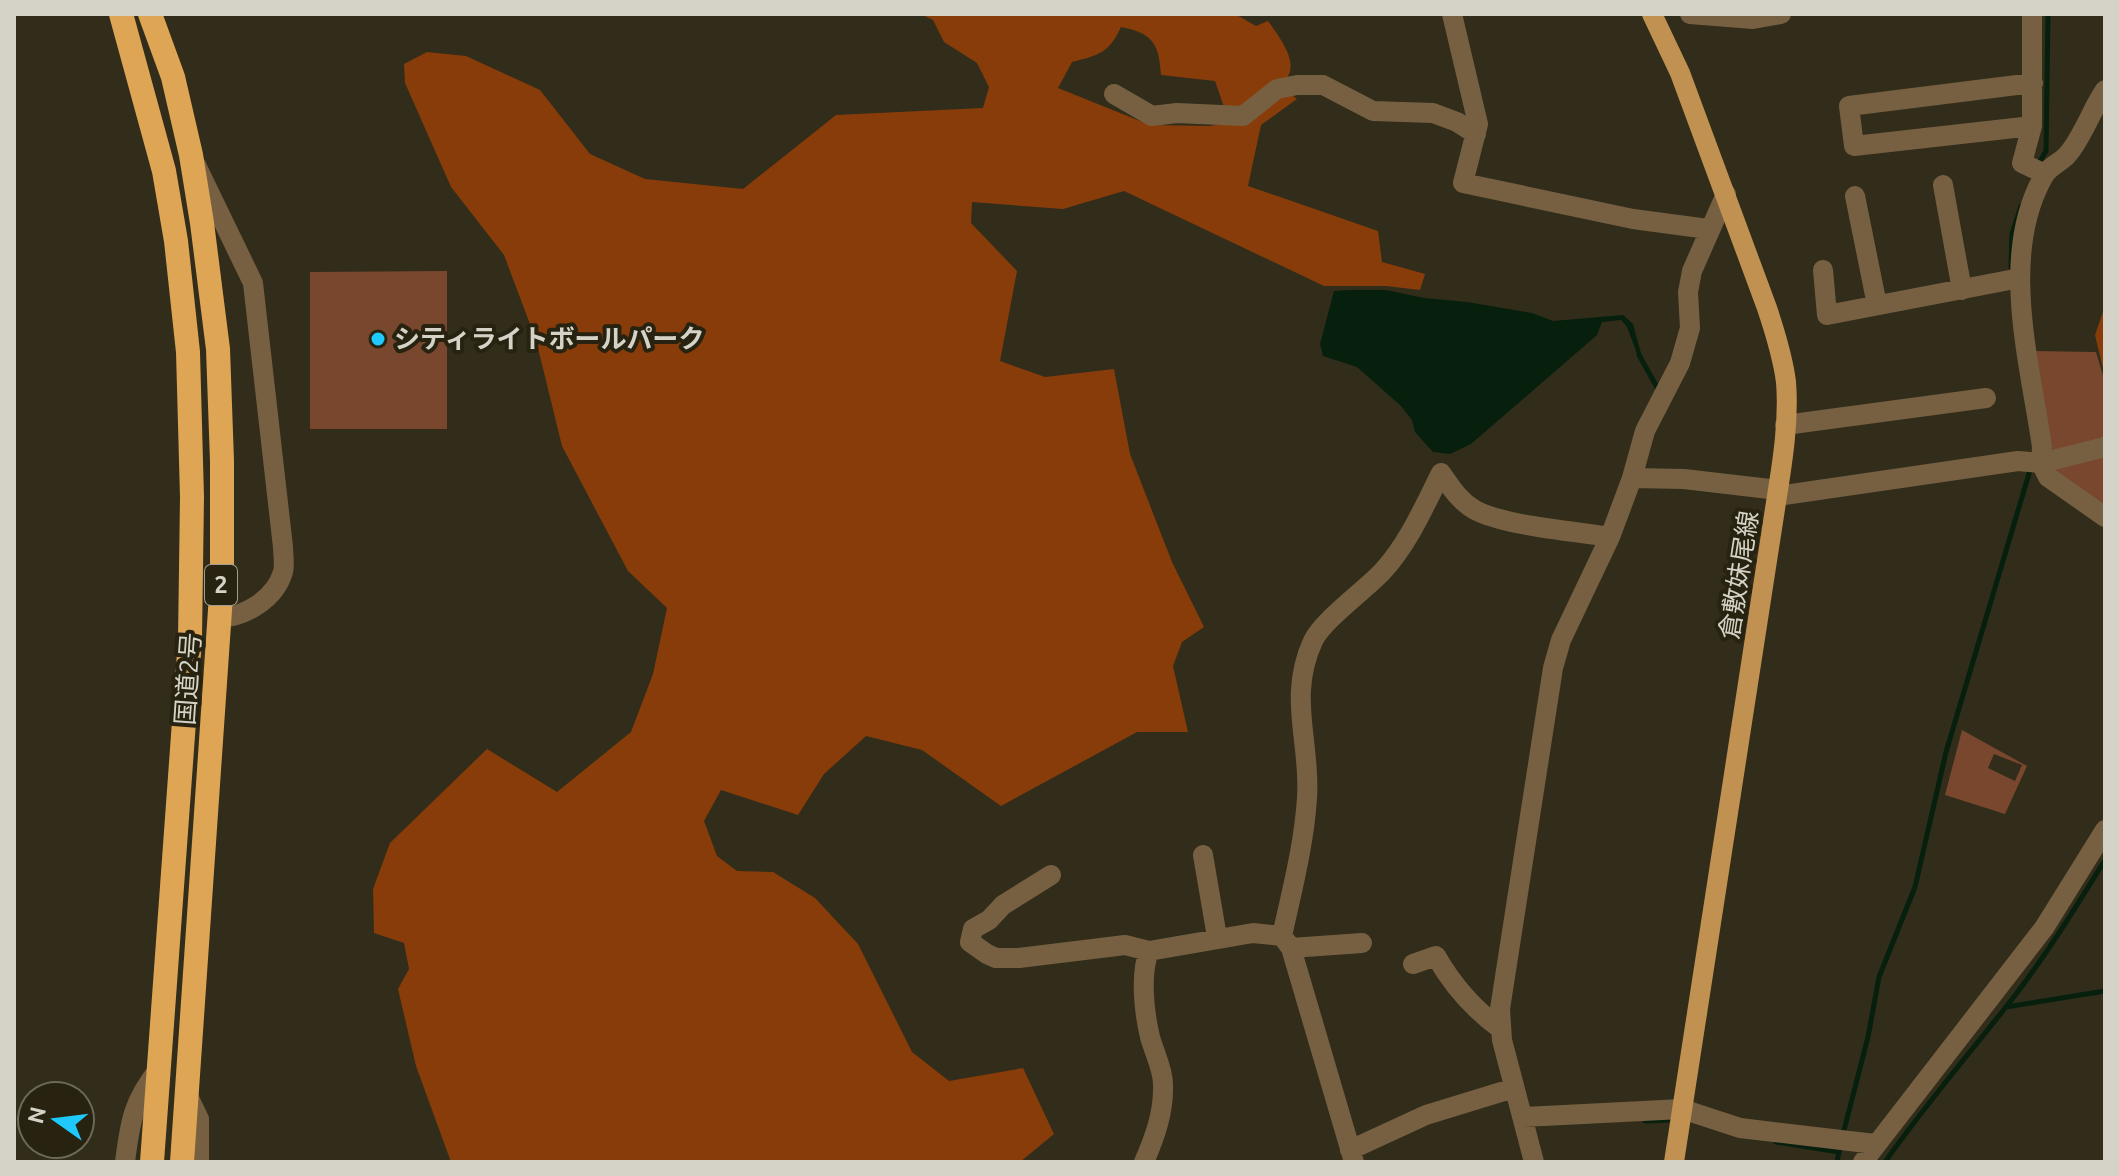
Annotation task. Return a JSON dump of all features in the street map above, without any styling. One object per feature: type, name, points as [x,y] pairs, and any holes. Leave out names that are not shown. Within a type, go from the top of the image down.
[{"type":"highway","name":"国道2号","points":[[121,14],[164,171],[176,241],[188,352],[192,497],[190,639],[152,1162]]},
{"type":"highway","name":"国道2号","points":[[150,14],[173,77],[191,155],[202,223],[218,349],[222,461],[219,618],[182,1162]]},
{"type":"main road","name":"倉敷妹尾線","points":[[1652,14],[1666,38],[1726,194],[1780,348],[1786,381],[1778,493],[1674,1162]]},
{"type":"street","points":[[1452,14],[1478,124],[1463,183],[1633,219],[1708,229]]},
{"type":"street","points":[[1690,14],[1753,19],[1781,14]]},
{"type":"street","points":[[2032,14],[2032,126],[2022,163],[2039,171]]},
{"type":"street","points":[[2032,126],[1854,146],[1849,106],[2033,83]]},
{"type":"street","points":[[1114,94],[1152,116],[1177,113],[1243,116],[1277,89],[1323,85],[1373,111],[1433,113],[1457,122],[1476,134]]},
{"type":"street","points":[[2039,171],[2068,155],[2105,90]]},
{"type":"street","points":[[191,155],[253,283],[283,547],[283,572],[270,595],[236,617],[219,618]]},
{"type":"street","points":[[2035,462],[2042,447],[2020,300],[2013,280],[2039,171]]},
{"type":"street","points":[[1943,185],[1962,290]]},
{"type":"street","points":[[1534,1162],[1501,1029],[1503,982],[1553,668],[1561,640],[1610,537],[1645,431],[1687,342],[1690,328],[1688,292],[1692,271],[1726,194]]},
{"type":"street","points":[[1855,196],[1877,305]]},
{"type":"street","points":[[1823,270],[1827,315],[2013,280]]},
{"type":"street","points":[[1785,425],[1986,398]]},
{"type":"street","points":[[1632,478],[1695,479],[1778,493],[2035,462],[2105,447]]},
{"type":"street","points":[[2035,462],[2048,477],[2105,517]]},
{"type":"street","points":[[1514,1088],[1426,1115],[1351,1158],[1313,1014],[1286,942],[1304,825],[1307,771],[1299,715],[1301,683],[1313,639],[1382,573],[1412,531],[1441,473],[1457,497],[1486,514],[1610,537]]},
{"type":"street","points":[[1863,1162],[2044,928],[2105,830]]},
{"type":"street","points":[[1203,855],[1217,937]]},
{"type":"street","points":[[1051,875],[1003,905],[989,920],[973,929],[970,942],[996,958],[1125,945],[1149,951],[1253,933],[1286,942],[1362,943]]},
{"type":"street","points":[[1144,1162],[1159,1122],[1163,1081],[1149,1034],[1145,997],[1149,951]]},
{"type":"street","points":[[1413,964],[1436,956],[1450,982],[1483,1016],[1501,1029]]},
{"type":"street","points":[[125,1162],[133,1107],[143,1088],[159,1069]]},
{"type":"street","points":[[188,1096],[199,1119],[199,1162]]},
{"type":"street","points":[[1522,1117],[1682,1109],[1740,1128],[1875,1144]]},
{"type":"shaded area","points":[[921,14],[1235,14],[1256,26],[1268,21],[1281,40],[1291,67],[1281,85],[1239,112],[1225,110],[1215,81],[1161,75],[1152,42],[1140,33],[1121,27],[1102,52],[1072,62],[1058,88],[1150,125],[1210,126],[1244,119],[1288,92],[1297,99],[1261,125],[1248,186],[1378,231],[1382,262],[1425,274],[1420,290],[1386,286],[1324,286],[1124,191],[1063,209],[972,202],[971,223],[1017,271],[1000,361],[1045,377],[1114,369],[1130,454],[1172,562],[1204,627],[1182,642],[1173,666],[1188,732],[1137,732],[1001,806],[922,750],[866,736],[824,774],[798,815],[721,790],[704,821],[717,856],[737,871],[773,872],[815,898],[858,944],[912,1052],[949,1081],[1023,1068],[1054,1134],[1020,1162],[451,1162],[416,1066],[398,989],[409,969],[404,943],[374,933],[373,889],[390,843],[487,749],[557,792],[631,732],[653,674],[667,608],[628,571],[562,446],[536,340],[504,255],[451,187],[405,83],[404,64],[427,52],[466,56],[540,90],[590,154],[645,179],[743,189],[836,115],[983,108],[989,87],[977,63],[944,42],[933,20]]},
{"type":"shaded area","name":"シティライトボールパーク","points":[[447,271],[447,429],[310,429],[310,272]]},
{"type":"shaded area","points":[[1386,290],[1467,302],[1532,313],[1553,321],[1623,315],[1633,324],[1642,357],[1639,359],[1627,327],[1621,320],[1602,322],[1597,335],[1471,444],[1450,454],[1433,452],[1415,432],[1412,420],[1401,406],[1357,367],[1323,356],[1320,344],[1334,291]]},
{"type":"shaded area","points":[[2105,306],[2105,377],[2095,335]]},
{"type":"shaded area","points":[[2035,351],[2096,352],[2105,382],[2105,440],[2052,452]]},
{"type":"shaded area","points":[[2105,454],[2105,510],[2056,476],[2054,464]]},
{"type":"shaded area","points":[[1962,730],[2027,766],[2005,814],[1945,795]],"holes":[[[1994,754],[2022,765],[2015,781],[1988,768]]]},
{"type":"waterway","points":[[2039,163],[2046,151],[2048,14]]},
{"type":"waterway","points":[[2011,267],[2012,234],[2021,206]]},
{"type":"waterway","points":[[1639,355],[1658,389]]},
{"type":"waterway","points":[[1843,1134],[1868,1037],[1879,977],[1915,887],[1946,752],[2031,467]]},
{"type":"waterway","points":[[1885,1162],[2026,981],[2105,860]]},
{"type":"waterway","points":[[2006,1007],[2105,991]]},
{"type":"waterway","points":[[1645,1121],[1668,1120]]},
{"type":"waterway","points":[[1776,1142],[1839,1152]]},
{"type":"waterway","points":[[1837,1162],[1841,1143]]},
{"type":"place","name":"シティライトボールパーク","points":[[378,339]]}]
